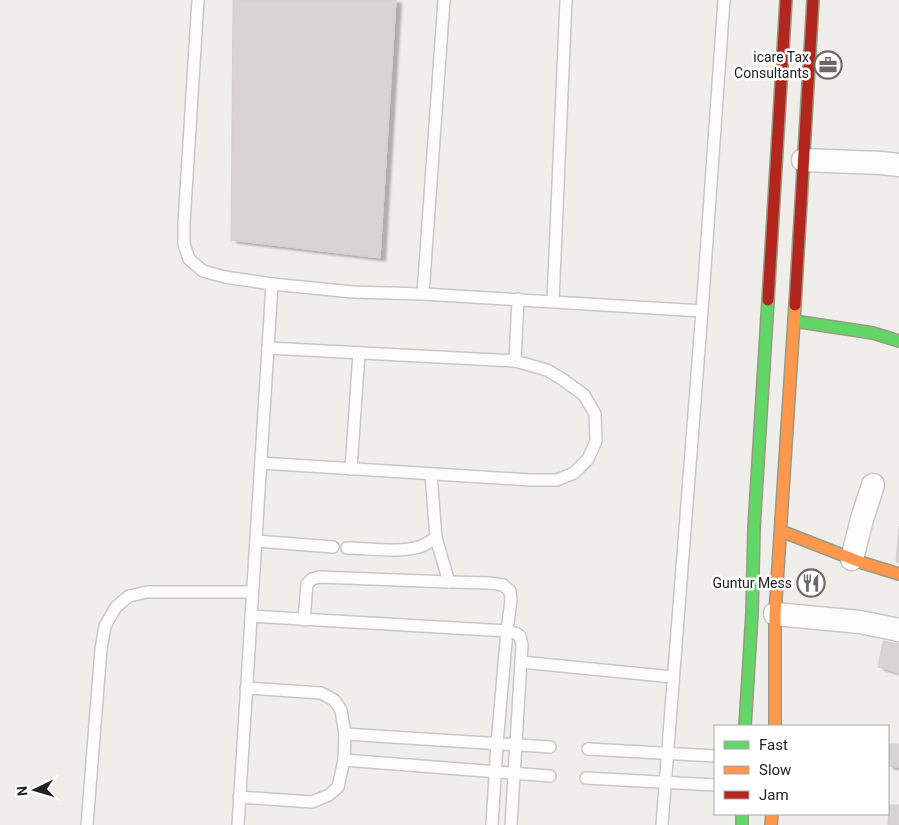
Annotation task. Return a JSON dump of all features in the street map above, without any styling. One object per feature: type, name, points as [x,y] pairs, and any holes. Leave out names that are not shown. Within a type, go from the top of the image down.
[{"type":"main road","points":[[746,725],[752,614],[754,518],[786,0]]},
{"type":"main road","points":[[776,725],[775,614],[782,531],[813,0]]},
{"type":"main road","points":[[794,321],[873,333],[899,341]]},
{"type":"main road","points":[[782,531],[852,559],[899,574]]},
{"type":"street","points":[[803,160],[899,164]]},
{"type":"street","points":[[852,559],[862,519],[874,485]]},
{"type":"street","points":[[775,614],[860,622],[899,630]]},
{"type":"lane","points":[[198,0],[184,244],[189,259],[203,271],[226,277],[272,284],[353,292],[518,299],[702,311]]},
{"type":"lane","points":[[423,294],[444,0]]},
{"type":"lane","points":[[553,301],[566,0]]},
{"type":"lane","points":[[662,825],[724,0]]},
{"type":"lane","points":[[238,825],[272,284]]},
{"type":"lane","points":[[515,361],[518,299]]},
{"type":"lane","points":[[261,463],[530,480],[557,480],[574,473],[588,459],[596,441],[595,414],[584,395],[547,370],[515,361],[268,348]]},
{"type":"lane","points":[[351,469],[360,353]]},
{"type":"lane","points":[[431,474],[436,538],[449,582]]},
{"type":"lane","points":[[347,548],[410,549],[426,544],[436,538]]},
{"type":"lane","points":[[256,541],[333,547]]},
{"type":"lane","points":[[304,620],[307,584],[312,579],[320,577],[490,583],[503,585],[510,591],[511,600],[497,744],[492,825]]},
{"type":"lane","points":[[87,825],[101,649],[105,626],[116,606],[129,596],[147,592],[252,592]]},
{"type":"lane","points":[[251,616],[507,631],[520,636],[522,645],[511,825]]},
{"type":"lane","points":[[521,662],[673,677]]},
{"type":"lane","points":[[239,797],[312,802],[329,795],[338,787],[344,760],[346,734],[341,710],[334,700],[321,693],[246,688]]},
{"type":"lane","points":[[346,734],[550,747]]},
{"type":"lane","points":[[588,749],[714,756]]},
{"type":"lane","points":[[344,760],[550,776]]},
{"type":"lane","points":[[586,778],[714,785]]},
{"type":"building","points":[[233,0],[396,0],[380,258],[231,240]]},
{"type":"building","points":[[899,526],[899,563],[896,562]]},
{"type":"building","points":[[883,641],[899,644],[899,673],[878,667]]},
{"type":"building","points":[[889,744],[899,744],[899,767],[889,766]]},
{"type":"building","points":[[889,805],[899,805],[899,825],[888,825]]},
{"type":"traffic: fast","points":[[745,725],[752,613],[754,528],[768,300]]},
{"type":"traffic: fast","points":[[794,321],[873,333],[899,341]]},
{"type":"traffic: fast","points":[[742,815],[742,825]]},
{"type":"traffic: slow","points":[[775,725],[775,614],[795,305]]},
{"type":"traffic: slow","points":[[781,531],[863,563],[899,574]]},
{"type":"traffic: slow","points":[[771,825],[772,815]]},
{"type":"traffic: jam","points":[[768,300],[786,0]]},
{"type":"traffic: jam","points":[[795,305],[813,0]]},
{"type":"place","name":"icare Tax Consultants","points":[[828,65]]},
{"type":"place","name":"Guntur Mess","points":[[811,583]]}]
